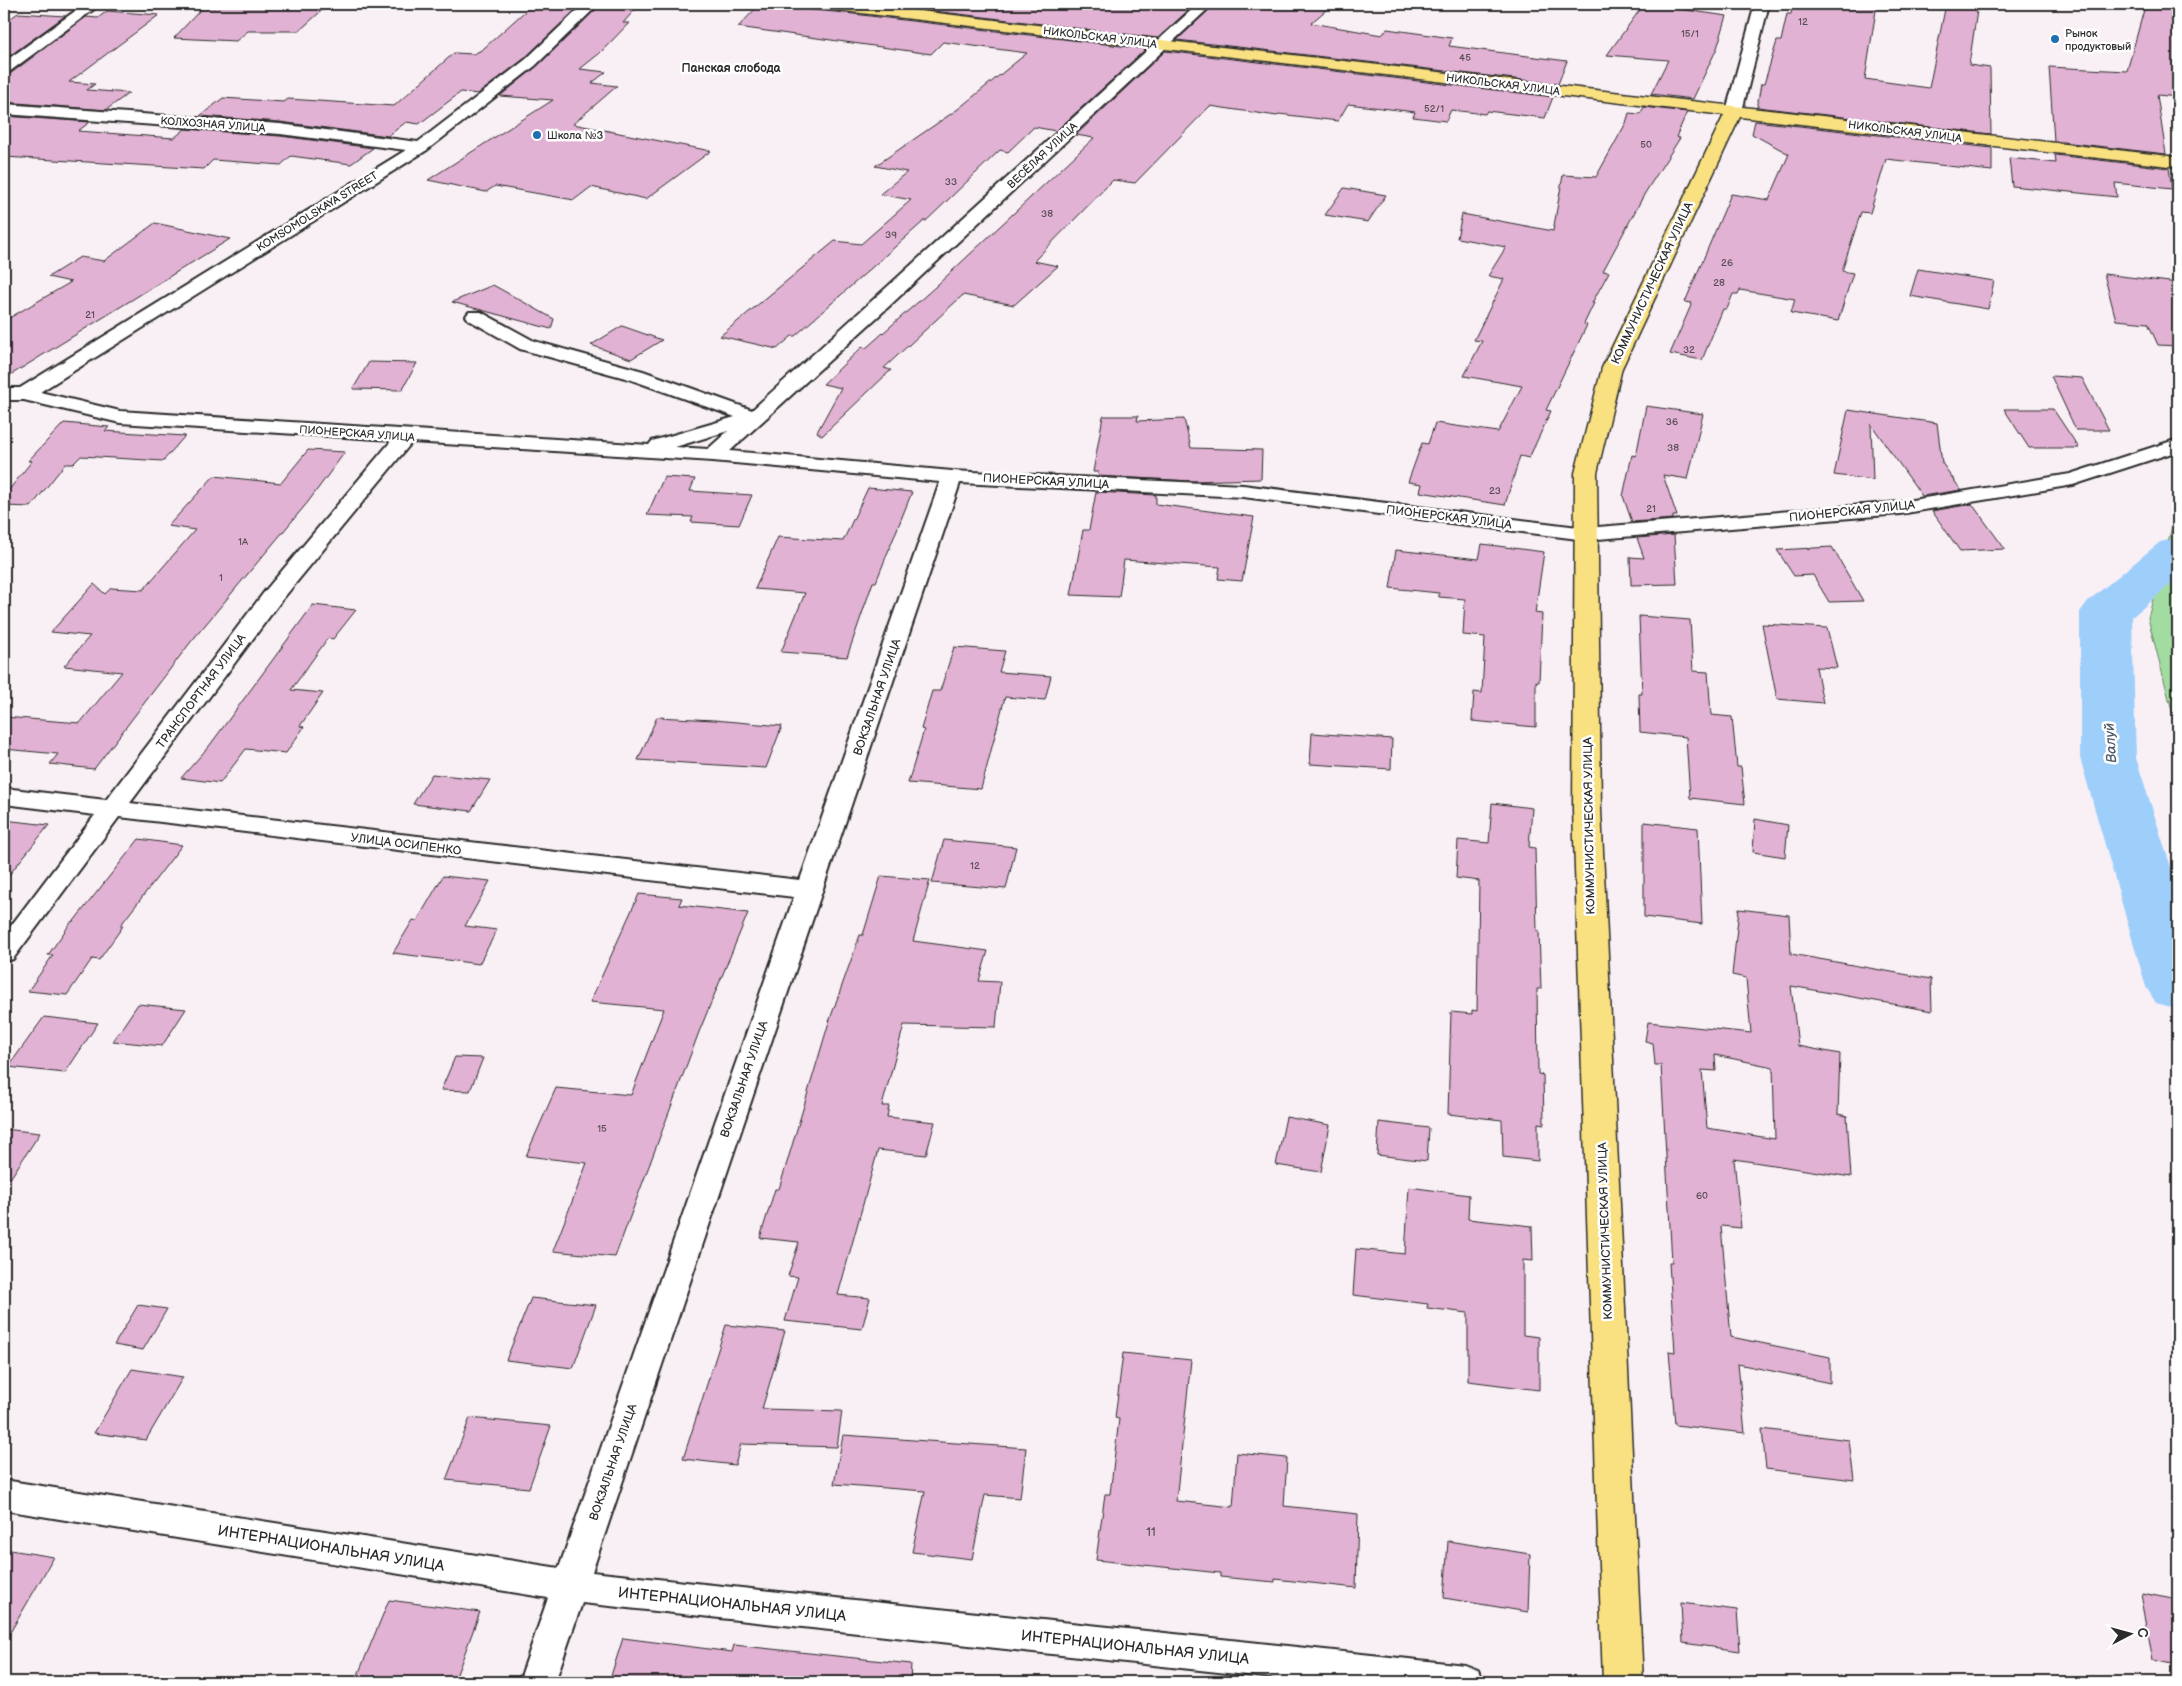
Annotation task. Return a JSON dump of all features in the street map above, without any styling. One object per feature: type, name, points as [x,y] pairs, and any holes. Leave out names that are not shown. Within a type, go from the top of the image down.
[{"type":"main road","name":"НИКОЛЬСКАЯ УЛИЦА","points":[[827,4],[1161,45],[2178,162]]},
{"type":"main road","name":"КОММУНИСТИЧЕСКАЯ УЛИЦА","points":[[1623,1682],[1587,810],[1586,473],[1612,368],[1734,111]]},
{"type":"street","points":[[4,69],[94,4]]},
{"type":"street","name":"KOMSOMOLSKAYA STREET","points":[[24,394],[421,147],[530,63],[592,4]]},
{"type":"street","name":"ВЕСЁЛАЯ УЛИЦА","points":[[755,417],[879,306],[1206,4]]},
{"type":"street","name":"КОММУНИСТИЧЕСКАЯ УЛИЦА","points":[[1734,111],[1762,4]]},
{"type":"street","name":"КОЛХОЗНАЯ УЛИЦА","points":[[4,109],[280,129],[421,147]]},
{"type":"street","points":[[475,316],[527,346],[636,375],[755,417]]},
{"type":"street","name":"ПИОНЕРСКАЯ УЛИЦА","points":[[4,394],[24,394],[120,417],[713,454],[952,477],[1243,491],[1586,534],[1900,508],[2073,478],[2178,445]]},
{"type":"street","points":[[641,450],[755,417]]},
{"type":"street","points":[[713,454],[755,417]]},
{"type":"street","name":"ТРАНСПОРТНАЯ УЛИЦА","points":[[4,953],[273,596],[406,436]]},
{"type":"street","name":"ВОКЗАЛЬНАЯ УЛИЦА","points":[[537,1682],[808,890],[872,713],[952,477]]},
{"type":"street","name":"УЛИЦА ОСИПЕНКО","points":[[4,796],[110,810],[808,890]]},
{"type":"street","name":"ИНТЕРНАЦИОНАЛЬНАЯ УЛИЦА","points":[[4,1495],[571,1586],[1465,1682]]},
{"type":"green space","points":[[2178,504],[2178,734],[2148,618]]},
{"type":"building","points":[[219,4],[329,4],[299,31],[248,31],[236,41],[174,38],[203,7],[215,7]]},
{"type":"building","points":[[533,4],[582,4],[524,59],[478,94],[461,92],[419,124],[406,122],[388,136],[280,122],[200,116],[223,98],[284,102],[288,99],[394,106],[454,53],[474,54],[483,49]]},
{"type":"building","points":[[601,4],[640,4],[623,23],[629,23],[600,53],[580,69],[606,72],[592,83],[617,86],[573,124],[711,151],[646,199],[591,187],[574,200],[495,186],[486,192],[428,180],[553,100],[500,96],[536,67]]},
{"type":"building","points":[[876,4],[1195,4],[1158,38]]},
{"type":"building","points":[[1215,4],[1333,4],[1311,23],[1382,35],[1387,29],[1452,38],[1449,46],[1567,61],[1558,84],[1177,40]]},
{"type":"building","points":[[1644,4],[1727,16],[1717,48],[1693,99],[1651,94],[1668,60],[1607,55]]},
{"type":"building","points":[[1793,4],[1877,4],[1865,79],[1929,88],[1946,4],[1978,4],[1969,65],[1990,68],[1991,134],[1757,107],[1761,84],[1764,84],[1777,41],[1781,41],[1787,14],[1791,14]]},
{"type":"building","points":[[759,5],[845,13],[1146,49],[1056,131],[1034,127],[1008,152],[1000,150],[926,221],[795,336],[792,336],[777,349],[720,336],[835,241],[861,244],[911,200],[880,194],[907,172],[875,166],[958,109],[1027,53],[943,42],[931,54],[738,27]]},
{"type":"building","points":[[2145,6],[2178,10],[2178,97],[2157,95],[2166,154],[2054,141],[2049,67],[2127,71]]},
{"type":"building","points":[[107,11],[159,15],[69,82],[95,84],[87,90],[129,93],[106,110],[4,102],[4,75],[10,74],[86,17],[98,18]]},
{"type":"building","points":[[18,13],[65,16],[4,60],[4,23]]},
{"type":"building","points":[[1165,51],[1553,97],[1545,118],[1487,111],[1485,114],[1451,110],[1446,121],[1413,117],[1415,112],[1348,104],[1338,121],[1279,114],[1277,116],[1210,106],[1135,183],[1113,180],[1034,261],[1058,266],[1014,305],[963,295],[884,368],[891,370],[822,436],[817,432],[841,388],[823,384],[862,347],[866,348],[935,287],[1094,138],[1076,135]]},
{"type":"building","points":[[1644,107],[1687,112],[1676,137],[1680,138],[1645,193],[1603,271],[1609,272],[1592,303],[1594,303],[1584,324],[1587,325],[1546,410],[1551,411],[1529,458],[1520,456],[1505,505],[1420,492],[1422,484],[1408,482],[1422,443],[1428,444],[1435,423],[1498,432],[1522,386],[1464,376],[1482,341],[1474,340],[1504,279],[1488,276],[1506,247],[1457,238],[1462,214],[1553,231],[1563,175],[1596,177],[1626,123],[1629,113],[1640,114]]},
{"type":"building","points":[[4,116],[90,122],[78,131],[174,138],[185,129],[280,136],[373,148],[351,164],[291,156],[281,165],[213,160],[204,169],[4,157]]},
{"type":"building","points":[[1755,121],[1992,148],[1992,171],[1886,159],[1870,213],[1861,212],[1842,271],[1853,273],[1838,321],[1791,313],[1795,299],[1740,290],[1738,294],[1733,294],[1727,309],[1723,309],[1702,360],[1670,354],[1692,303],[1685,302],[1731,194],[1769,200],[1789,154],[1752,134]]},
{"type":"building","points":[[2055,155],[2169,168],[2172,189],[2115,183],[2117,197],[2012,186],[2009,158],[2056,163]]},
{"type":"building","points":[[1344,188],[1386,195],[1368,222],[1325,215]]},
{"type":"building","points":[[155,223],[230,239],[4,379],[4,321],[71,282],[48,277],[80,257],[104,261]]},
{"type":"building","points":[[1918,269],[1994,281],[1988,309],[1910,296]]},
{"type":"building","points":[[2104,274],[2178,283],[2178,346],[2158,345],[2148,323],[2116,320]]},
{"type":"building","points":[[493,285],[554,319],[551,329],[452,302]]},
{"type":"building","points":[[622,326],[662,340],[631,359],[591,345]]},
{"type":"building","points":[[369,362],[417,363],[402,390],[353,389]]},
{"type":"building","points":[[2051,376],[2082,378],[2109,430],[2076,430]]},
{"type":"building","points":[[1646,406],[1703,414],[1688,479],[1663,475],[1677,516],[1673,516],[1673,519],[1632,522],[1623,496],[1632,455],[1636,456]]},
{"type":"building","points":[[2004,409],[2053,409],[2079,448],[2029,448]]},
{"type":"building","points":[[1848,410],[1937,423],[1942,463],[1961,490],[1922,496],[1871,424],[1873,480],[1834,475]]},
{"type":"building","points":[[1103,416],[1138,416],[1137,421],[1184,419],[1191,448],[1262,450],[1261,479],[1192,481],[1098,476],[1099,472],[1093,472]]},
{"type":"building","points":[[64,423],[109,427],[105,431],[185,436],[163,461],[81,456],[73,464],[65,464],[31,507],[4,506],[4,496],[32,461],[28,461]]},
{"type":"building","points":[[308,450],[345,452],[308,502],[190,643],[94,769],[50,764],[58,754],[4,749],[4,717],[80,723],[122,672],[64,666],[90,636],[51,632],[94,584],[105,594],[111,588],[143,590],[195,530],[168,526],[214,476],[281,483]]},
{"type":"building","points":[[664,477],[695,479],[690,491],[752,495],[739,525],[691,522],[693,517],[647,515]]},
{"type":"building","points":[[868,488],[912,492],[876,582],[873,582],[847,657],[781,652],[805,593],[755,589],[778,537],[843,541]]},
{"type":"building","points":[[1096,492],[1156,495],[1156,504],[1254,517],[1242,581],[1218,579],[1220,567],[1124,560],[1119,597],[1071,595],[1083,530],[1089,530]]},
{"type":"building","points":[[1972,504],[2005,549],[1960,551],[1932,511]]},
{"type":"building","points":[[1674,535],[1677,584],[1631,585],[1630,557],[1644,558],[1637,538]]},
{"type":"building","points":[[1482,544],[1544,552],[1535,613],[1542,614],[1539,682],[1536,681],[1536,727],[1472,721],[1474,692],[1482,693],[1485,637],[1463,635],[1465,599],[1439,597],[1439,593],[1390,588],[1396,550],[1479,559]]},
{"type":"building","points":[[1832,547],[1863,601],[1829,602],[1813,575],[1794,576],[1777,550]]},
{"type":"building","points":[[313,605],[356,610],[333,639],[328,638],[291,690],[323,693],[300,726],[304,727],[286,753],[246,749],[220,783],[181,778],[210,745]]},
{"type":"building","points":[[1639,616],[1690,620],[1693,671],[1708,672],[1711,715],[1732,717],[1737,767],[1741,767],[1745,804],[1690,798],[1686,737],[1640,732],[1639,694],[1642,694]]},
{"type":"building","points":[[1762,624],[1827,628],[1837,668],[1816,667],[1823,703],[1777,699]]},
{"type":"building","points":[[954,647],[1005,651],[999,672],[1051,676],[1045,700],[1005,697],[981,789],[908,783],[924,730],[921,729],[932,691],[940,691]]},
{"type":"building","points":[[657,717],[782,726],[766,768],[638,760]]},
{"type":"building","points":[[1312,733],[1392,739],[1391,769],[1310,764]]},
{"type":"building","points":[[432,774],[490,780],[471,811],[413,804]]},
{"type":"building","points":[[1492,803],[1532,808],[1529,847],[1535,848],[1537,931],[1539,931],[1541,989],[1537,989],[1538,1074],[1543,1075],[1544,1124],[1538,1123],[1538,1161],[1503,1157],[1502,1120],[1448,1114],[1451,1012],[1472,1014],[1472,1010],[1477,1011],[1479,881],[1456,878],[1458,840],[1489,843]]},
{"type":"building","points":[[1755,819],[1788,825],[1785,857],[1753,852]]},
{"type":"building","points":[[4,820],[49,825],[4,881]]},
{"type":"building","points":[[1644,822],[1698,828],[1702,924],[1644,917]]},
{"type":"building","points":[[139,839],[182,845],[120,926],[123,926],[99,960],[92,959],[67,995],[28,991],[53,955],[48,955],[72,921],[74,921]]},
{"type":"building","points":[[944,840],[1016,847],[1006,889],[932,883]]},
{"type":"building","points":[[443,876],[490,881],[465,926],[497,930],[479,964],[393,953],[413,920],[417,921]]},
{"type":"building","points":[[881,876],[930,880],[913,941],[988,951],[979,981],[1000,982],[996,1027],[904,1025],[882,1106],[889,1106],[887,1117],[935,1122],[926,1155],[878,1150],[838,1295],[870,1298],[862,1329],[785,1321],[798,1277],[788,1276],[799,1242],[760,1238],[775,1189],[779,1189],[829,1022],[860,935],[863,935]]},
{"type":"building","points":[[639,894],[682,898],[679,905],[748,913],[699,1032],[615,1257],[553,1251],[587,1163],[526,1156],[556,1088],[631,1095],[664,1009],[590,1002]]},
{"type":"building","points":[[1739,909],[1789,915],[1791,954],[1931,979],[1932,1011],[1791,986],[1798,1046],[1840,1054],[1838,1114],[1847,1116],[1851,1177],[1734,1159],[1741,1228],[1721,1226],[1731,1337],[1830,1357],[1830,1383],[1738,1364],[1745,1433],[1675,1425],[1669,1351],[1675,1352],[1669,1263],[1672,1263],[1661,1065],[1655,1065],[1653,1043],[1645,1041],[1648,1022],[1751,1033],[1746,978],[1732,975]],"holes":[[[1715,1055],[1773,1067],[1775,1139],[1707,1128],[1702,1070],[1716,1071]]]},
{"type":"building","points":[[138,1004],[186,1009],[162,1046],[113,1041]]},
{"type":"building","points":[[44,1017],[98,1023],[65,1073],[8,1067]]},
{"type":"building","points":[[455,1057],[483,1058],[470,1091],[441,1090]]},
{"type":"building","points":[[1286,1117],[1330,1125],[1321,1172],[1276,1165]]},
{"type":"building","points":[[1379,1122],[1429,1128],[1427,1161],[1377,1155]]},
{"type":"building","points":[[4,1129],[40,1133],[4,1188]]},
{"type":"building","points":[[1409,1187],[1469,1195],[1468,1219],[1532,1226],[1533,1261],[1523,1260],[1523,1335],[1539,1337],[1539,1390],[1468,1381],[1468,1313],[1427,1308],[1428,1304],[1353,1295],[1356,1249],[1405,1254]]},
{"type":"building","points":[[531,1298],[596,1305],[573,1368],[506,1360]]},
{"type":"building","points":[[138,1305],[167,1309],[143,1350],[114,1345]]},
{"type":"building","points":[[726,1325],[785,1331],[762,1409],[842,1411],[837,1447],[741,1444],[735,1465],[683,1459]]},
{"type":"building","points":[[1123,1353],[1191,1360],[1176,1501],[1233,1507],[1237,1453],[1287,1458],[1284,1506],[1358,1514],[1356,1588],[1275,1579],[1275,1582],[1220,1577],[1220,1573],[1096,1560],[1105,1494],[1110,1494],[1119,1419],[1115,1418]]},
{"type":"building","points":[[132,1369],[183,1377],[146,1440],[94,1433]]},
{"type":"building","points":[[470,1418],[551,1426],[529,1488],[446,1480]]},
{"type":"building","points":[[1762,1429],[1849,1440],[1854,1480],[1766,1469]]},
{"type":"building","points":[[843,1435],[1026,1448],[1020,1498],[985,1495],[972,1559],[912,1552],[925,1491],[834,1484]]},
{"type":"building","points":[[1448,1541],[1530,1554],[1528,1612],[1444,1598]]},
{"type":"building","points":[[4,1549],[54,1557],[4,1643]]},
{"type":"building","points":[[2141,1593],[2178,1600],[2178,1666],[2153,1661]]},
{"type":"building","points":[[389,1600],[480,1612],[454,1682],[355,1682]]},
{"type":"building","points":[[1681,1603],[1737,1610],[1740,1651],[1683,1643]]},
{"type":"building","points":[[623,1638],[732,1652],[734,1645],[911,1664],[910,1682],[609,1682]]},
{"type":"waterway","name":"Валуй","points":[[2178,553],[2106,612],[2108,758],[2178,987]]},
{"type":"place","name":"Рынок продуктовый","points":[[2055,39]]},
{"type":"place","name":"Школа №3","points":[[537,135]]},
{"type":"district","name":"Панская слобода","points":[[731,68]]}]
